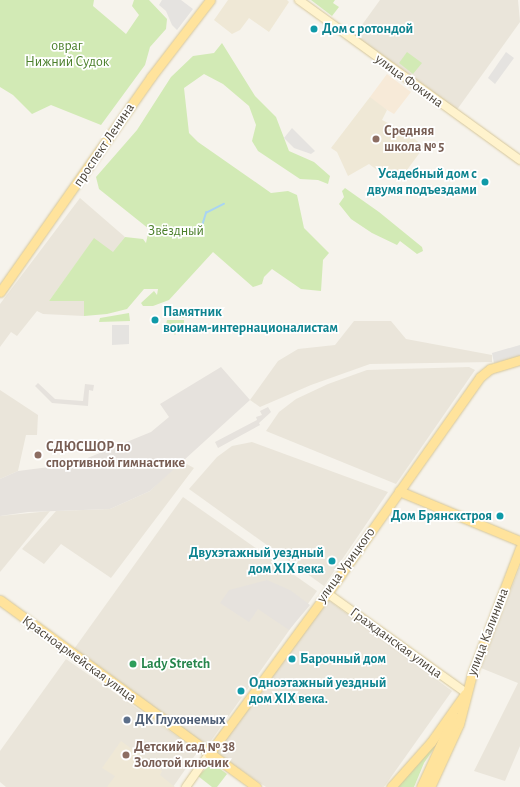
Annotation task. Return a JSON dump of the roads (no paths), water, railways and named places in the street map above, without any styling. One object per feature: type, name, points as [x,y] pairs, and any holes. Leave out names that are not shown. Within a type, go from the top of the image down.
[{"type":"main road","name":"проспект Ленина","points":[[0,292],[129,108],[210,0]]},
{"type":"main road","name":"улица Фокина","points":[[299,0],[520,160]]},
{"type":"main road","name":"улица Урицкого","points":[[186,787],[327,593],[480,377],[490,369],[520,360]]},
{"type":"main road","points":[[399,491],[520,541]]},
{"type":"main road","name":"улица Калинина","points":[[421,787],[466,693],[520,548]]},
{"type":"main road","name":"Гражданская улица","points":[[327,593],[466,693]]},
{"type":"main road","name":"Красноармейская улица","points":[[0,600],[256,787]]},
{"type":"main road","points":[[391,787],[431,742],[466,693]]},
{"type":"main road","name":"улица Калинина","points":[[430,787],[459,724],[466,693]]},
{"type":"waterway","points":[[202,226],[206,213],[224,204]]},
{"type":"place","name":"Дом с ротондой","points":[[314,29]]},
{"type":"place","name":"Средняя школа № 5","points":[[376,139]]},
{"type":"place","name":"Усадебный дом с двумя подъездами","points":[[485,182]]},
{"type":"place","name":"Памятник воинам-интернационалистам","points":[[155,320]]},
{"type":"place","name":"СДЮСШОР по спортивной гимнастике","points":[[38,455]]},
{"type":"place","name":"Дом Брянскстроя","points":[[500,516]]},
{"type":"place","name":"Двухэтажный уездный дом XIX века","points":[[332,561]]},
{"type":"place","name":"Барочный дом","points":[[292,659]]},
{"type":"place","name":"Lady Stretch","points":[[133,664]]},
{"type":"place","name":"Одноэтажный уездный дом XIX века.","points":[[241,691]]},
{"type":"place","name":"ДК Глухонемых","points":[[127,720]]},
{"type":"place","name":"Детский сад № 38 Золотой ключик","points":[[126,755]]},
{"type":"park label","name":"овраг Нижний Судок","points":[[67,54]]},
{"type":"park label","name":"Звёздный","points":[[176,231]]}]
